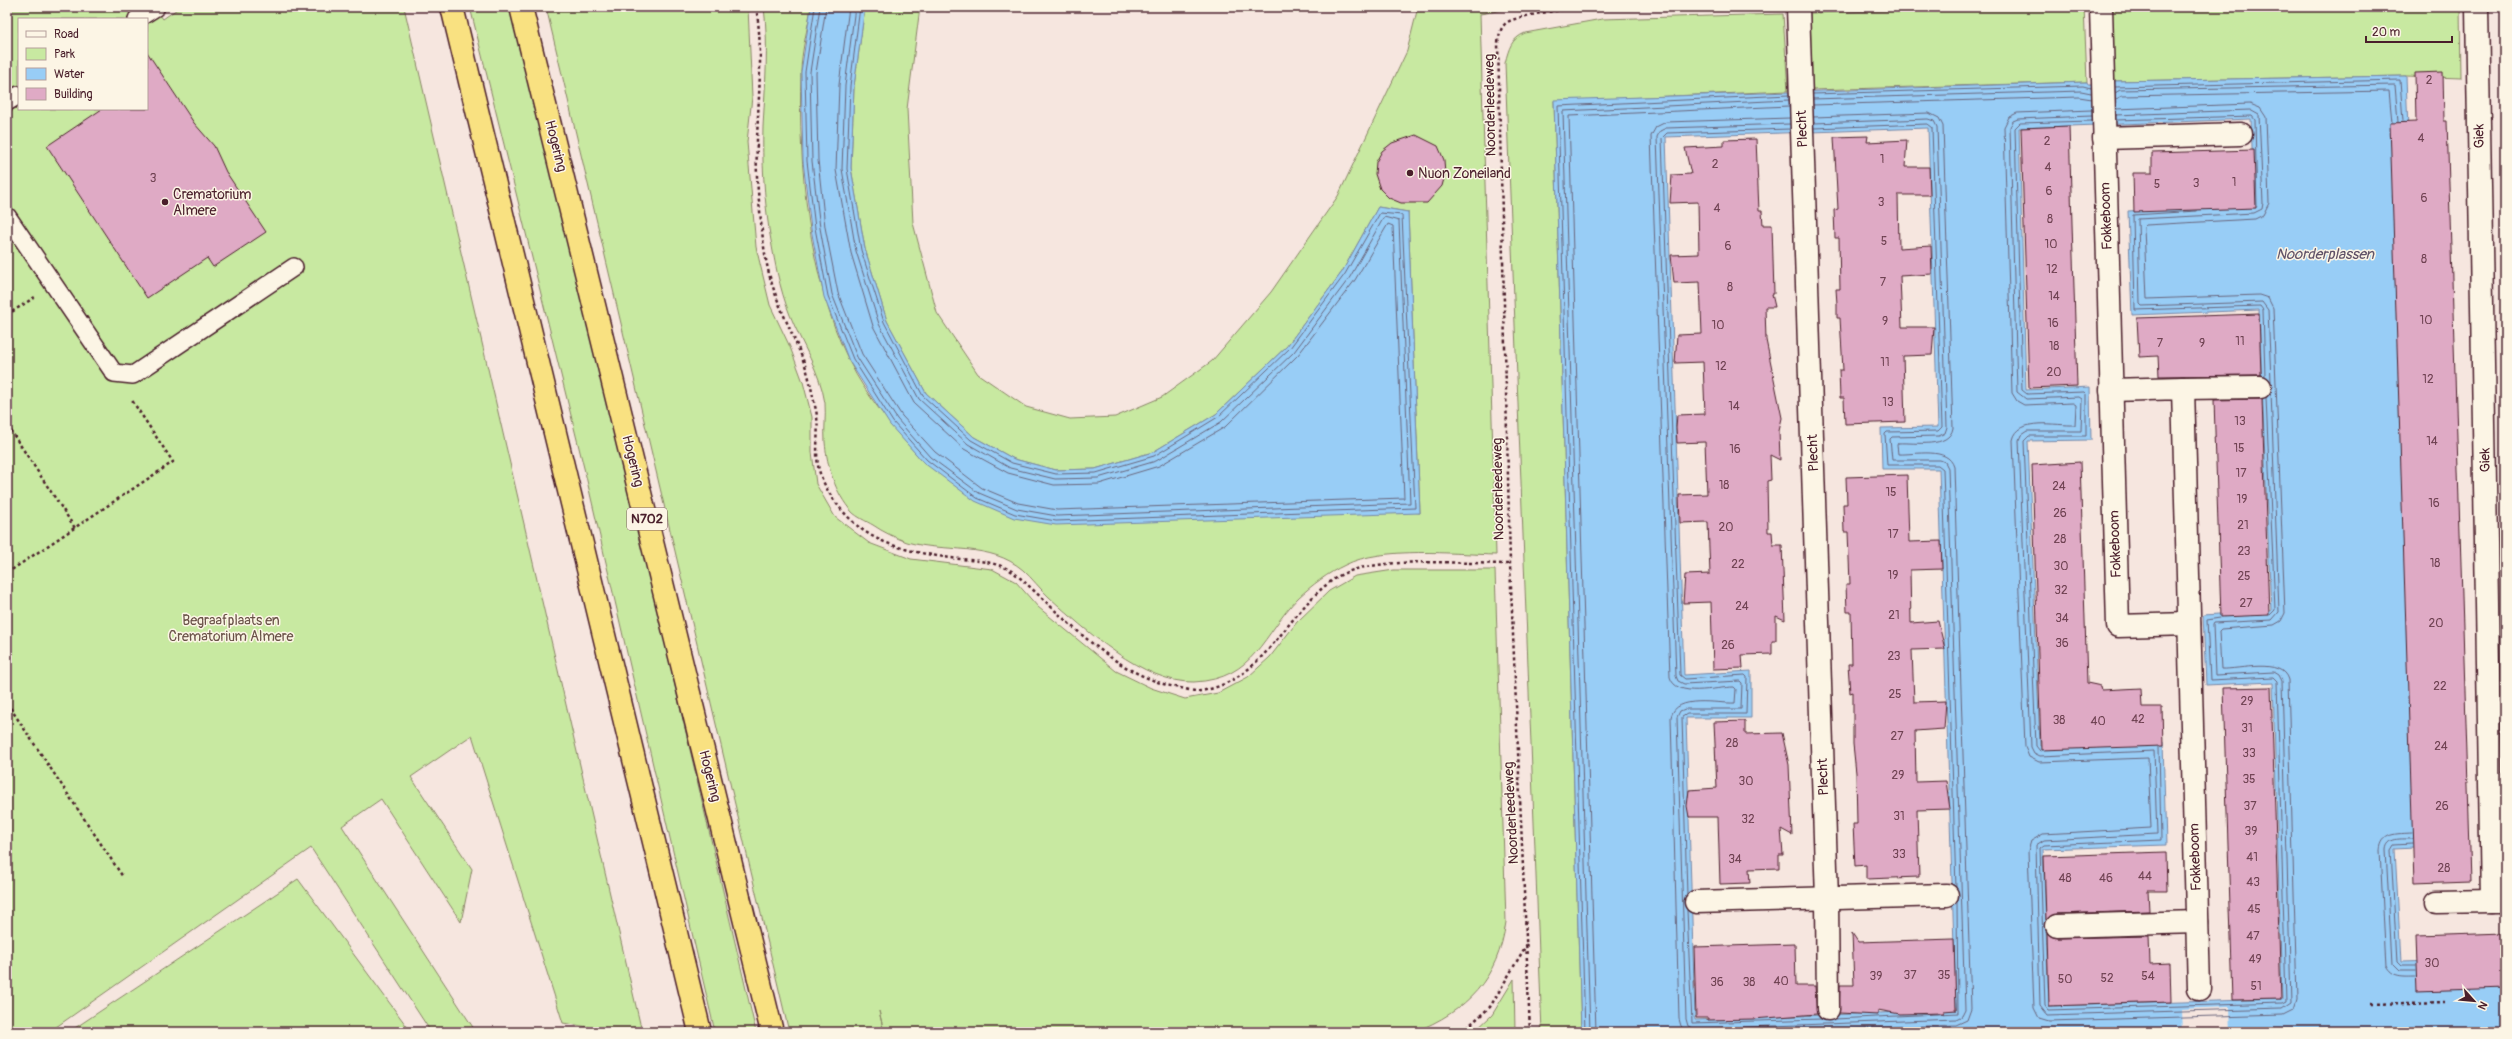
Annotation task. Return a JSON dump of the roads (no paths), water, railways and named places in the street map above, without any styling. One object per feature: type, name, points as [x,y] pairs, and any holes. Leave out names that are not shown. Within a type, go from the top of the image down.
[{"type":"highway","points":[[452,7],[700,1032]]},
{"type":"highway","name":"Hogering","points":[[521,7],[772,1032]]},
{"type":"street","name":"Plecht","points":[[1798,7],[1827,899],[1828,1009]]},
{"type":"street","name":"Fokkeboom","points":[[2101,7],[2118,626],[2189,624]]},
{"type":"street","name":"Giek","points":[[2477,7],[2499,901]]},
{"type":"street","points":[[2104,133],[2241,134]]},
{"type":"street","points":[[2111,390],[2260,387]]},
{"type":"street","name":"Fokkeboom","points":[[2183,388],[2199,989]]},
{"type":"street","points":[[1696,902],[1947,896]]},
{"type":"street","points":[[2437,902],[2499,901]]},
{"type":"street","points":[[2057,926],[2197,922]]},
{"type":"lane","points":[[139,18],[156,7]]},
{"type":"lane","points":[[7,102],[18,96]]},
{"type":"lane","points":[[7,216],[114,373],[133,375],[294,267]]},
{"type":"water","points":[[811,7],[865,7],[854,86],[851,168],[865,249],[887,321],[926,393],[974,437],[1014,459],[1056,470],[1095,469],[1153,452],[1216,414],[1287,346],[1342,272],[1378,207],[1408,212],[1420,513],[1056,525],[1014,518],[975,501],[924,463],[890,425],[849,361],[824,297],[811,229],[803,161],[801,72]]},
{"type":"water","name":"Noorderplassen","points":[[2406,76],[2434,847],[2395,849],[2401,962],[2505,959],[2505,1032],[1581,1032],[1554,100],[2087,82],[2088,84],[2113,84],[2113,81]],"holes":[[[2251,119],[2254,204],[2128,211],[2132,315],[2259,310],[2271,611],[2203,615],[2206,685],[2273,682],[2282,999],[2049,1006],[2043,849],[2166,845],[2163,742],[2040,746],[2028,441],[2091,440],[2090,387],[2026,390],[2019,128]],[[1928,128],[1938,427],[1881,428],[1882,469],[1939,469],[1956,1010],[1695,1020],[1686,718],[1751,718],[1751,671],[1684,675],[1666,137]]]},
{"type":"place","name":"Nuon Zoneiland","points":[[1410,173]]},
{"type":"place","name":"Crematorium Almere","points":[[165,202]]},
{"type":"park label","name":"Begraafplaats en Crematorium Almere","points":[[231,628]]}]
